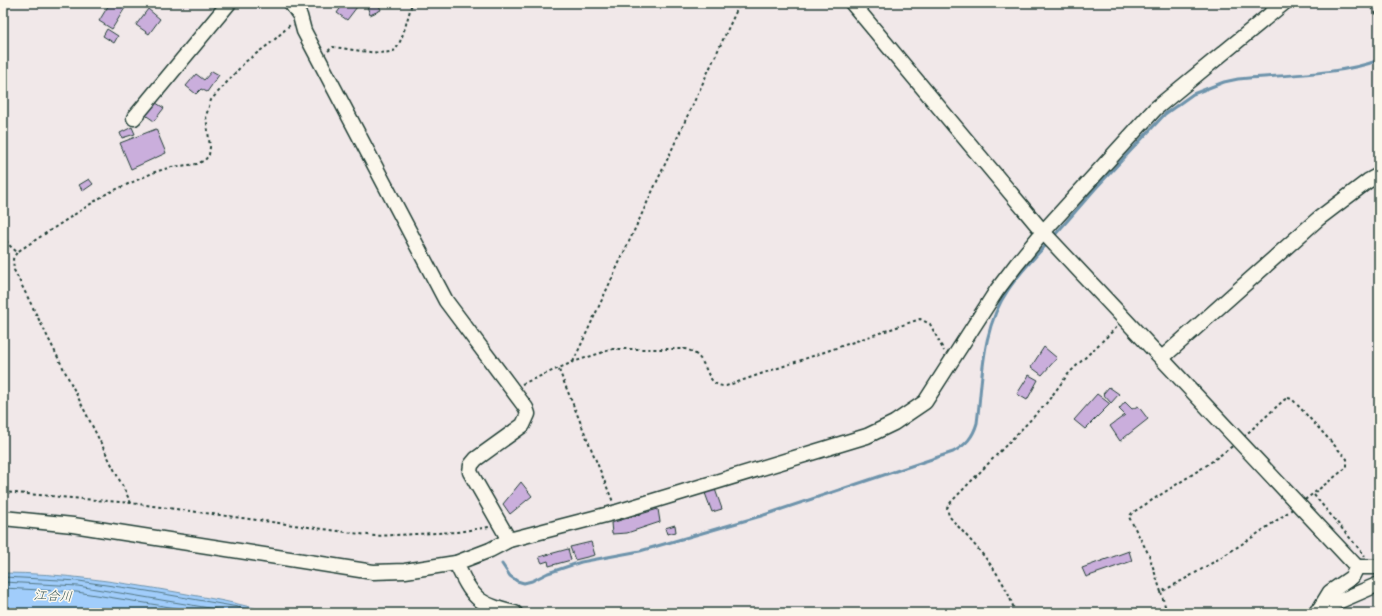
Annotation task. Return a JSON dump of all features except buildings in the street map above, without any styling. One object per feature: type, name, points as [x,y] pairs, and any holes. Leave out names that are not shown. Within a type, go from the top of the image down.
[{"type":"street","points":[[134,118],[229,3]]},
{"type":"street","points":[[290,3],[300,16],[304,31],[446,301],[526,408],[527,420],[523,426],[476,459],[471,465],[470,472],[509,540]]},
{"type":"street","points":[[852,3],[1043,232],[1162,358],[1238,442],[1357,567],[1376,567]]},
{"type":"street","points":[[3,518],[74,525],[373,572],[405,571],[456,563],[490,550],[509,540],[617,512],[867,436],[894,423],[925,402],[997,290],[1043,232],[1155,110],[1284,3]]},
{"type":"street","points":[[1162,358],[1318,219],[1368,181],[1379,175]]},
{"type":"street","points":[[456,563],[478,600],[491,607],[515,613]]},
{"type":"street","points":[[1316,612],[1330,592],[1352,578],[1357,567]]},
{"type":"street","points":[[1316,612],[1379,584]]},
{"type":"path","points":[[318,57],[333,47],[386,53],[395,50],[399,43],[412,3]]},
{"type":"path","points":[[573,362],[740,3]]},
{"type":"path","points":[[1367,3],[1379,17]]},
{"type":"path","points":[[131,503],[14,270],[13,259],[18,252],[106,194],[155,172],[171,167],[197,164],[205,160],[209,155],[210,147],[206,116],[211,100],[245,62],[272,42],[300,16]]},
{"type":"path","points":[[3,235],[9,245],[18,252]]},
{"type":"path","points":[[512,389],[558,370],[573,362],[621,348],[685,349],[698,355],[703,360],[712,381],[720,386],[726,386],[920,319],[930,324],[949,364]]},
{"type":"path","points":[[1015,613],[1012,602],[991,565],[949,516],[947,508],[951,502],[1045,405],[1069,373],[1125,319]]},
{"type":"path","points":[[558,370],[617,512]]},
{"type":"path","points":[[1161,592],[1194,574],[1299,506],[1347,467],[1348,463],[1346,459],[1292,400],[1284,400],[1238,442],[1207,465],[1132,513],[1129,517],[1148,555],[1167,613]]},
{"type":"path","points":[[3,492],[131,503],[375,536],[457,532],[500,525]]},
{"type":"path","points":[[1313,494],[1376,567]]},
{"type":"water","name":"江合川","points":[[3,573],[68,576],[133,585],[224,601],[271,613],[3,612]]},
{"type":"waterway","points":[[1054,236],[1095,189],[1165,114],[1193,94],[1224,82],[1238,79],[1329,72],[1364,65],[1379,60]]},
{"type":"waterway","points":[[502,564],[510,576],[517,581],[524,583],[581,562],[640,551],[761,516],[953,452],[965,443],[971,436],[977,423],[982,371],[988,337],[999,305],[1026,266],[1046,245]]}]
